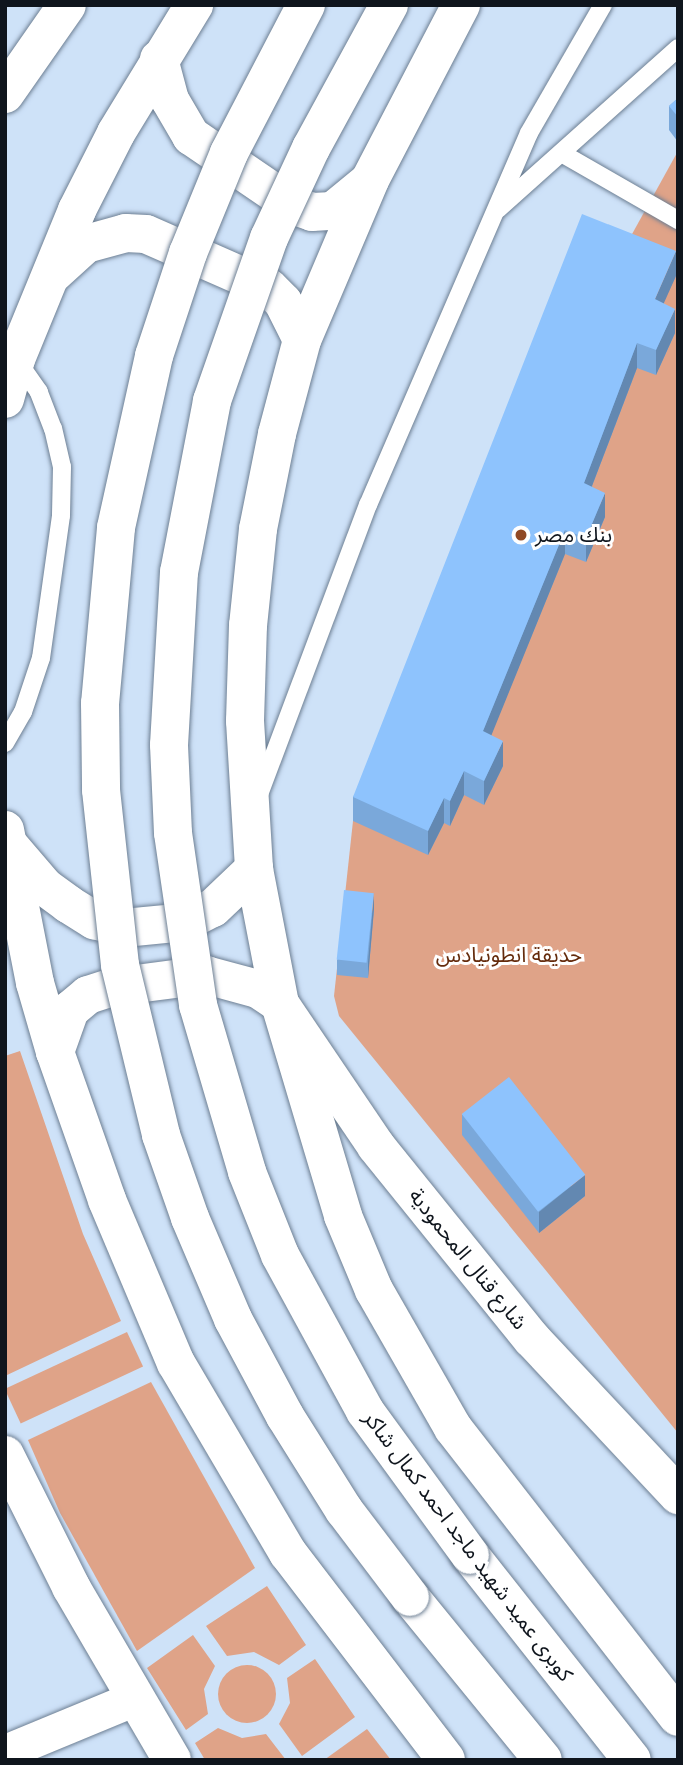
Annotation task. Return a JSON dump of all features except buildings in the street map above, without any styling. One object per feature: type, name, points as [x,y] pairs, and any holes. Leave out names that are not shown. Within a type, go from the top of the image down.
[{"type":"main road","points":[[5,94],[67,5]]},
{"type":"main road","points":[[5,399],[11,350],[44,288],[77,210],[159,59],[194,5]]},
{"type":"main road","points":[[306,5],[229,153],[188,253],[154,356],[114,540],[100,703],[101,790],[107,878],[125,989],[161,1135],[190,1218],[233,1319],[285,1416],[344,1510],[410,1597],[543,1760]]},
{"type":"main road","name":"كوبرى عميد شهيد ماجد احمد كمال شاكر","points":[[389,5],[311,148],[269,238],[212,401],[178,584],[169,733],[173,833],[198,1005],[220,1090],[275,1243],[320,1335],[365,1411],[470,1555],[632,1760]]},
{"type":"main road","points":[[461,5],[370,180],[302,340],[258,529],[248,625],[245,721],[254,869],[280,1004],[343,1216],[374,1290],[411,1360],[499,1492],[678,1717]]},
{"type":"main road","points":[[159,59],[170,100],[191,136],[292,205],[312,212],[333,211],[370,180]]},
{"type":"main road","points":[[44,288],[69,256],[86,244],[116,234],[146,234],[269,288],[283,302],[302,340]]},
{"type":"main road","points":[[6,837],[25,867],[68,904],[94,920],[124,928],[185,922],[224,899],[254,869]]},
{"type":"main road","points":[[6,837],[35,984],[55,1052],[140,1282],[176,1363],[229,1459],[288,1553],[446,1760]]},
{"type":"main road","points":[[55,1052],[70,1010],[88,995],[113,988],[206,975],[258,989],[280,1004]]},
{"type":"main road","name":"شارع قنال المحمودية","points":[[280,1004],[376,1146],[524,1328],[678,1495]]},
{"type":"main road","points":[[5,1455],[133,1699],[172,1760]]},
{"type":"street","points":[[5,1752],[133,1699]]},
{"type":"lane","points":[[250,818],[368,505],[529,133],[603,5]]},
{"type":"lane","points":[[495,212],[563,154],[678,48]]},
{"type":"lane","points":[[563,154],[678,219]]},
{"type":"lane","points":[[5,743],[23,712],[41,659],[58,564],[62,467],[54,429],[38,392],[11,350]]},
{"type":"green space","name":"حديقة انطونيادس","points":[[678,151],[678,1433],[339,1016],[334,996],[353,821],[621,254]]},
{"type":"green space","points":[[20,1051],[83,1234],[121,1321],[5,1376],[5,1056]]},
{"type":"green space","points":[[127,1332],[143,1366],[21,1423],[5,1389]]},
{"type":"green space","points":[[151,1382],[255,1568],[137,1651],[60,1513],[28,1440]]},
{"type":"green space","points":[[267,1586],[306,1645],[279,1665],[254,1652],[227,1656],[206,1626]]},
{"type":"green space","points":[[193,1635],[215,1666],[204,1689],[208,1714],[186,1730],[147,1668]]},
{"type":"green space","points":[[315,1659],[355,1717],[302,1756],[279,1724],[290,1703],[287,1678]]},
{"type":"green space","points":[[247,1665],[263,1670],[271,1678],[276,1694],[271,1710],[263,1718],[247,1723],[231,1718],[223,1710],[218,1694],[223,1678],[231,1670]]},
{"type":"green space","points":[[218,1728],[242,1738],[266,1734],[286,1760],[205,1760],[195,1743]]},
{"type":"green space","points":[[367,1729],[391,1760],[324,1760]]},
{"type":"place","name":"بنك مصر","points":[[521,535]]}]
